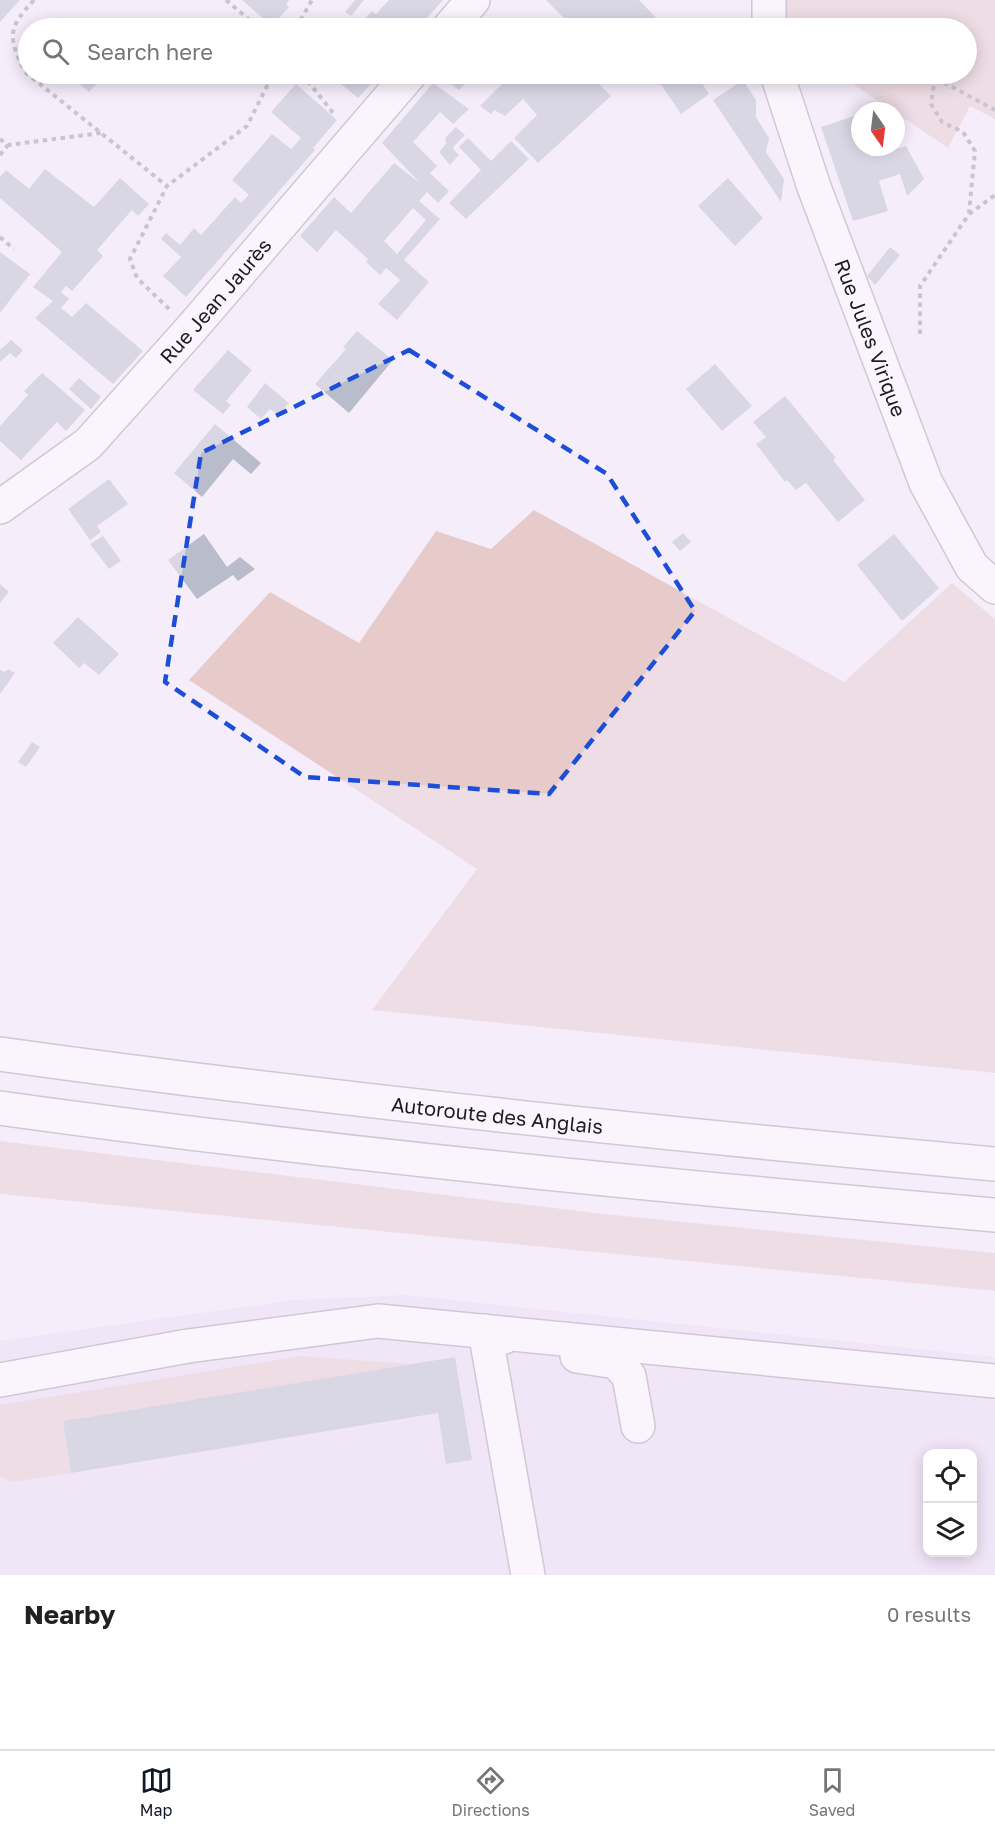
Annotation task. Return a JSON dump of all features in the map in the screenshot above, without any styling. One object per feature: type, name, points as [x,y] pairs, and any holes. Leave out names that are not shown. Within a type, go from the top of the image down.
[{"type":"main road","points":[[458,18],[473,0]]},
{"type":"main road","points":[[769,0],[769,18]]},
{"type":"main road","name":"Rue Jean Jaurès","points":[[0,507],[88,444],[191,329],[401,84]]},
{"type":"main road","name":"Rue Jules Virique","points":[[780,84],[814,187],[926,483],[972,567],[995,587]]},
{"type":"main road","name":"Autoroute des Anglais","points":[[0,1054],[155,1076],[716,1139],[995,1164]]},
{"type":"main road","points":[[0,1108],[144,1128],[719,1191],[995,1215]]},
{"type":"main road","points":[[0,1380],[188,1346],[378,1321],[995,1381]]},
{"type":"main road","points":[[486,1331],[549,1352],[616,1362],[629,1376],[638,1426]]},
{"type":"main road","points":[[486,1331],[528,1575]]},
{"type":"path","points":[[18,57],[12,45],[15,20],[34,0]]},
{"type":"path","points":[[226,0],[247,18]]},
{"type":"path","points":[[302,18],[312,0]]},
{"type":"path","points":[[40,84],[167,186]]},
{"type":"path","points":[[191,329],[137,278],[130,259],[167,186],[247,126],[268,84]]},
{"type":"path","points":[[310,84],[353,138]]},
{"type":"path","points":[[934,84],[931,104],[942,122],[963,132],[975,151],[969,214]]},
{"type":"path","points":[[948,84],[995,110]]},
{"type":"path","points":[[0,155],[9,145],[102,133]]},
{"type":"path","points":[[0,139],[9,145]]},
{"type":"path","points":[[920,334],[920,286],[969,214],[995,195]]},
{"type":"path","points":[[0,237],[14,249]]},
{"type":"highlighted area","points":[[409,350],[607,474],[695,611],[549,794],[305,777],[165,682],[201,453]]},
{"type":"shaded area","points":[[786,0],[995,0],[995,119],[970,106],[948,148],[905,119],[905,102],[880,102],[853,84],[977,84],[977,18],[785,18]]},
{"type":"shaded area","points":[[534,510],[844,682],[952,583],[995,619],[995,1073],[372,1010],[477,869],[189,680],[270,592],[359,643],[436,531],[491,549]]},
{"type":"shaded area","points":[[0,1141],[604,1214],[995,1253],[995,1291],[0,1194]]},
{"type":"shaded area","points":[[404,1295],[995,1357],[995,1575],[0,1575],[0,1341],[293,1300]]},
{"type":"shaded area","points":[[301,1356],[412,1364],[63,1421],[71,1473],[12,1482],[0,1476],[0,1405]]},
{"type":"building","points":[[0,0],[20,0],[0,22]]},
{"type":"building","points":[[242,0],[289,0],[286,4],[289,7],[279,18],[263,18]]},
{"type":"building","points":[[355,0],[364,0],[351,16],[345,12]]},
{"type":"building","points":[[389,0],[443,0],[427,18],[365,18],[372,11],[376,14]]},
{"type":"building","points":[[546,0],[639,0],[656,18],[564,18]]},
{"type":"building","points":[[80,84],[97,84],[89,92]]},
{"type":"building","points":[[296,84],[337,120],[313,148],[315,150],[186,297],[163,276],[181,257],[161,239],[166,233],[180,245],[194,228],[201,235],[235,197],[241,203],[249,195],[232,180],[272,134],[291,149],[301,138],[271,112]]},
{"type":"building","points":[[341,84],[371,84],[358,98]]},
{"type":"building","points":[[434,84],[469,109],[453,124],[440,112],[413,142],[437,166],[430,173],[449,191],[438,203],[427,192],[419,201],[440,219],[404,260],[429,282],[397,320],[378,304],[400,280],[386,268],[380,275],[366,262],[368,259],[336,230],[317,252],[300,236],[334,197],[351,213],[394,163],[420,183],[382,143]],"holes":[[[413,208],[426,220],[397,254],[384,241]]]},
{"type":"building","points":[[450,84],[465,84],[459,90]]},
{"type":"building","points":[[502,84],[599,84],[611,96],[538,163],[514,138],[537,115],[523,99],[505,116],[494,110],[491,114],[480,106]]},
{"type":"building","points":[[661,84],[702,84],[709,94],[681,114]]},
{"type":"building","points":[[737,84],[746,84],[756,100],[756,117],[769,138],[766,152],[784,179],[781,202],[713,100]]},
{"type":"building","points":[[851,117],[851,156],[905,156],[906,146],[924,179],[907,196],[900,174],[879,181],[888,211],[853,221],[821,127]]},
{"type":"building","points":[[456,127],[465,135],[453,149],[459,155],[450,165],[439,152],[446,144],[445,138]]},
{"type":"building","points":[[468,138],[491,161],[511,141],[529,159],[466,219],[449,203],[481,170],[459,147]]},
{"type":"building","points":[[45,169],[94,207],[120,178],[149,204],[138,216],[132,210],[97,250],[103,256],[72,291],[66,286],[61,292],[69,299],[61,308],[72,317],[86,303],[143,351],[113,384],[35,318],[53,301],[33,287],[62,252],[0,198],[0,177],[6,170],[29,189]]},
{"type":"building","points":[[728,178],[763,218],[735,246],[698,206]]},
{"type":"building","points":[[890,247],[900,255],[875,285],[867,276]]},
{"type":"building","points":[[0,252],[30,274],[0,313]]},
{"type":"building","points":[[357,331],[393,360],[349,413],[315,384],[346,349],[343,347]]},
{"type":"building","points":[[11,340],[23,350],[16,358],[10,353],[0,362],[0,350]]},
{"type":"building","points":[[228,350],[252,370],[226,401],[231,405],[223,414],[193,390]]},
{"type":"building","points":[[715,364],[752,406],[722,431],[686,389]]},
{"type":"building","points":[[42,373],[85,410],[66,431],[57,422],[21,460],[0,441],[0,426],[28,395],[24,391]]},
{"type":"building","points":[[79,378],[101,397],[91,409],[69,389]]},
{"type":"building","points":[[265,383],[289,403],[278,415],[270,409],[261,419],[247,407]]},
{"type":"building","points":[[785,396],[836,458],[833,460],[865,500],[838,522],[806,483],[796,490],[787,480],[785,482],[756,444],[766,437],[753,422]]},
{"type":"building","points":[[215,424],[261,463],[251,474],[233,459],[202,497],[174,473]]},
{"type":"building","points":[[109,479],[128,504],[97,526],[101,532],[90,540],[68,509]]},
{"type":"building","points":[[683,533],[691,542],[680,551],[672,542]]},
{"type":"building","points":[[204,534],[227,567],[240,557],[255,569],[238,581],[233,575],[197,599],[168,560]]},
{"type":"building","points":[[894,534],[939,588],[902,621],[857,565]]},
{"type":"building","points":[[103,536],[121,561],[109,569],[90,544]]},
{"type":"building","points":[[0,584],[9,592],[0,603]]},
{"type":"building","points":[[78,617],[119,654],[99,675],[84,663],[79,668],[53,643]]},
{"type":"building","points":[[8,669],[15,673],[0,694],[0,670],[5,672]]},
{"type":"building","points":[[32,742],[40,747],[26,767],[18,762]]},
{"type":"building","points":[[455,1357],[472,1460],[446,1464],[438,1413],[71,1473],[63,1421]]}]
